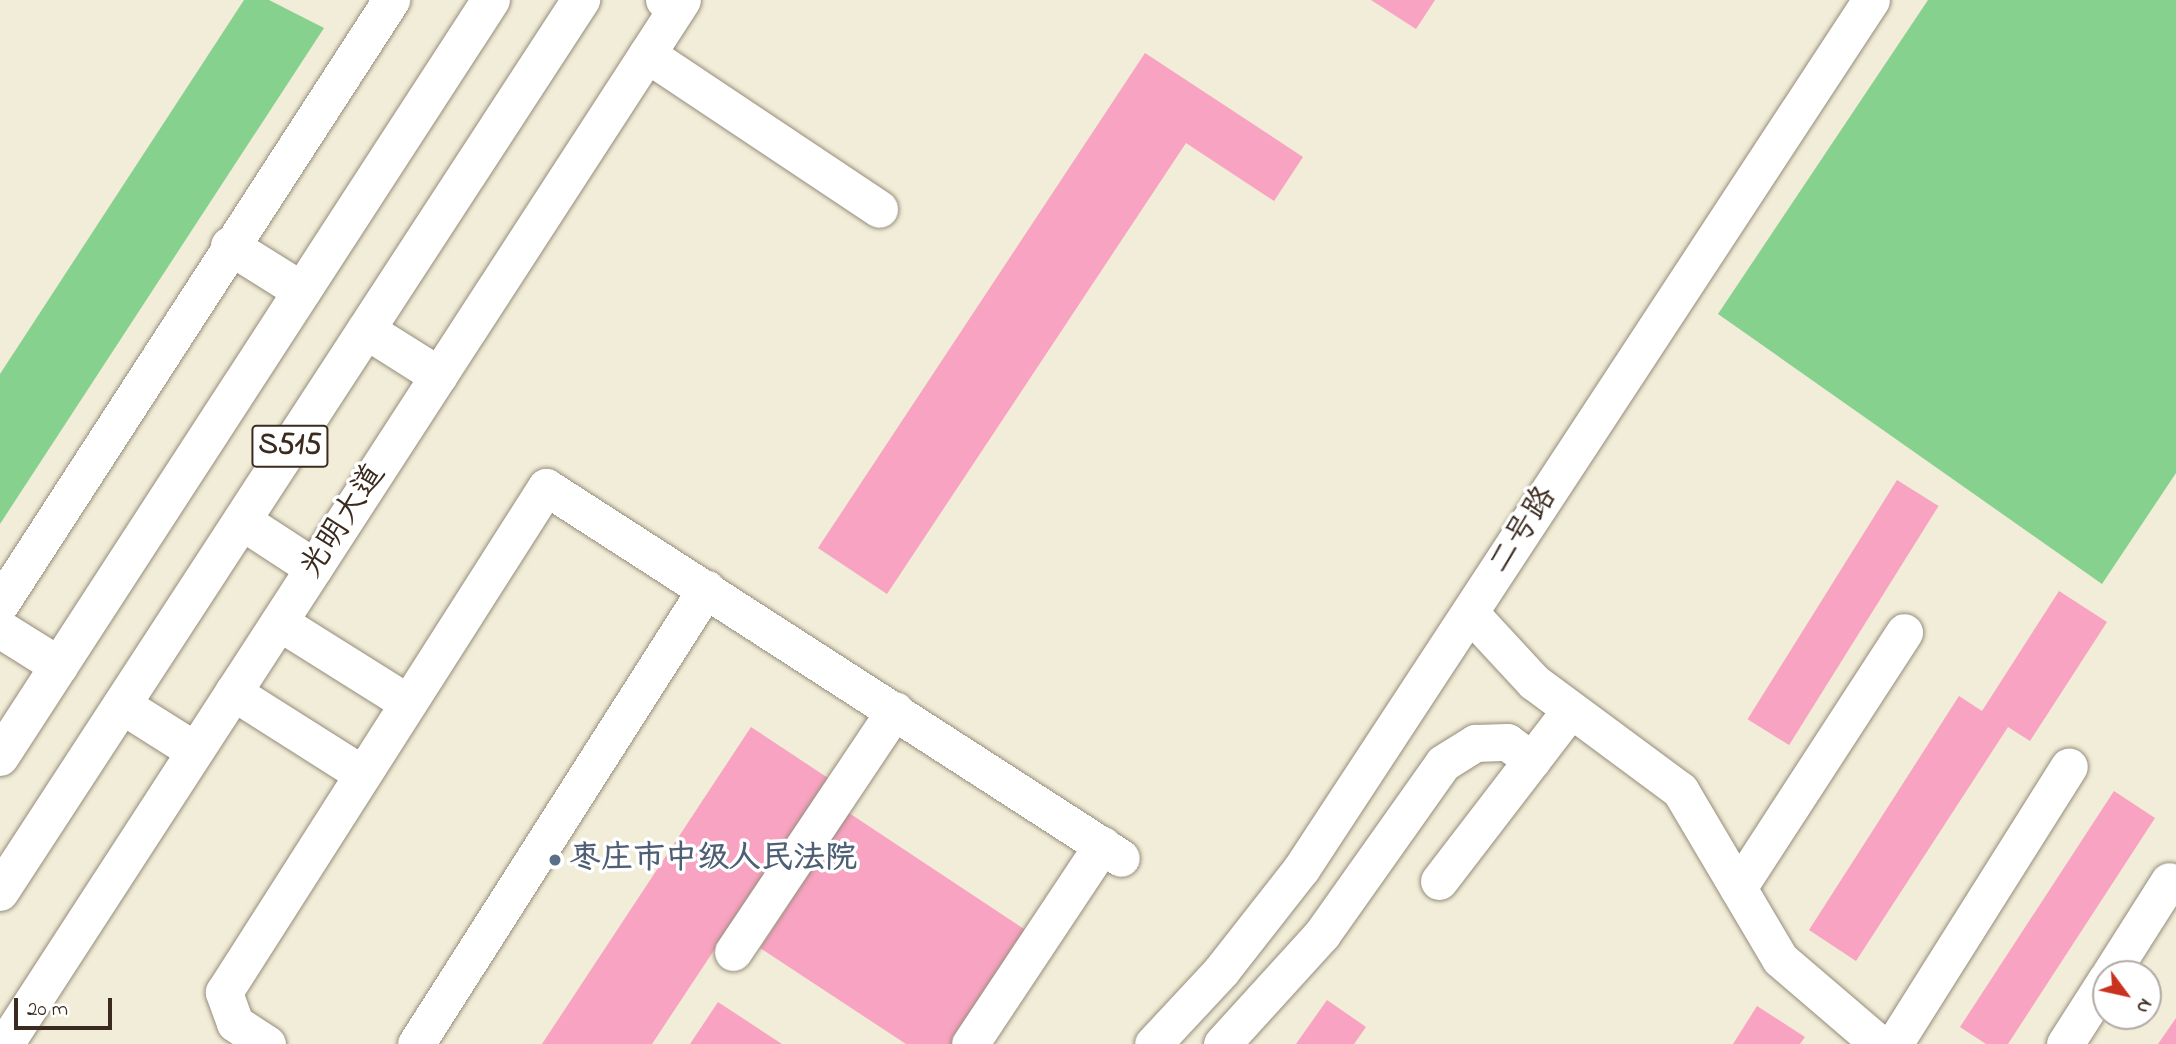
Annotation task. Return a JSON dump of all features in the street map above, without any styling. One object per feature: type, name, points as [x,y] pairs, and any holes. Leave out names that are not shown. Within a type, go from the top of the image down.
[{"type":"main road","name":"S515","points":[[0,757],[491,0]]},
{"type":"main road","name":"S515","points":[[0,892],[581,0]]},
{"type":"main road","points":[[230,246],[302,291]]},
{"type":"main road","points":[[366,330],[439,376]]},
{"type":"main road","points":[[242,521],[314,568]]},
{"type":"main road","points":[[0,629],[59,666]]},
{"type":"main road","points":[[122,705],[195,751]]},
{"type":"street","points":[[363,0],[369,36]]},
{"type":"street","points":[[0,604],[391,0]]},
{"type":"street","name":"二号路","points":[[1153,1044],[1221,971],[1301,869],[1871,0]]},
{"type":"street","name":"光明大道","points":[[5,1044],[647,54],[675,3]]},
{"type":"street","points":[[647,54],[879,209]]},
{"type":"street","points":[[267,1044],[235,1023],[224,992],[546,487],[1112,851],[970,1044]]},
{"type":"street","points":[[416,1044],[706,589]]},
{"type":"street","points":[[1469,613],[1534,682],[1681,790],[1780,960],[1879,1044]]},
{"type":"street","points":[[279,622],[408,703]]},
{"type":"street","points":[[1738,888],[1904,632]]},
{"type":"street","points":[[233,692],[362,774]]},
{"type":"street","points":[[733,952],[895,710]]},
{"type":"street","points":[[1440,881],[1570,710]]},
{"type":"street","points":[[1222,1044],[1322,934],[1443,763],[1475,743],[1507,742],[1532,760]]},
{"type":"street","points":[[1894,1044],[2069,766]]},
{"type":"street","points":[[2119,960],[2169,881]]},
{"type":"street","points":[[2065,1044],[2092,1002]]},
{"type":"green space","points":[[244,0],[269,0],[324,28],[0,524],[0,374]]},
{"type":"green space","points":[[1928,0],[2176,0],[2176,473],[2102,584],[1718,314]]},
{"type":"building","points":[[1371,0],[1435,0],[1416,29]]},
{"type":"building","points":[[1145,53],[1303,157],[1274,201],[1186,143],[887,594],[818,548]]},
{"type":"building","points":[[1897,480],[1939,506],[1789,745],[1748,719]]},
{"type":"building","points":[[2059,591],[2107,622],[2030,741],[2008,727],[1856,961],[1809,930],[1959,696],[1982,711]]},
{"type":"building","points":[[751,727],[828,778],[652,1044],[542,1044]]},
{"type":"building","points":[[2114,791],[2155,818],[2008,1044],[1986,1044],[1960,1027]]},
{"type":"building","points":[[849,813],[1027,931],[953,1044],[906,1044],[760,948]]},
{"type":"building","points":[[1327,1000],[1366,1027],[1354,1044],[1296,1044]]},
{"type":"building","points":[[718,1002],[782,1044],[690,1044]]},
{"type":"building","points":[[1757,1006],[1805,1037],[1800,1044],[1733,1044]]},
{"type":"building","points":[[2176,1018],[2176,1044],[2158,1044]]},
{"type":"place","name":"枣庄市中级人民法院","points":[[555,860]]}]
